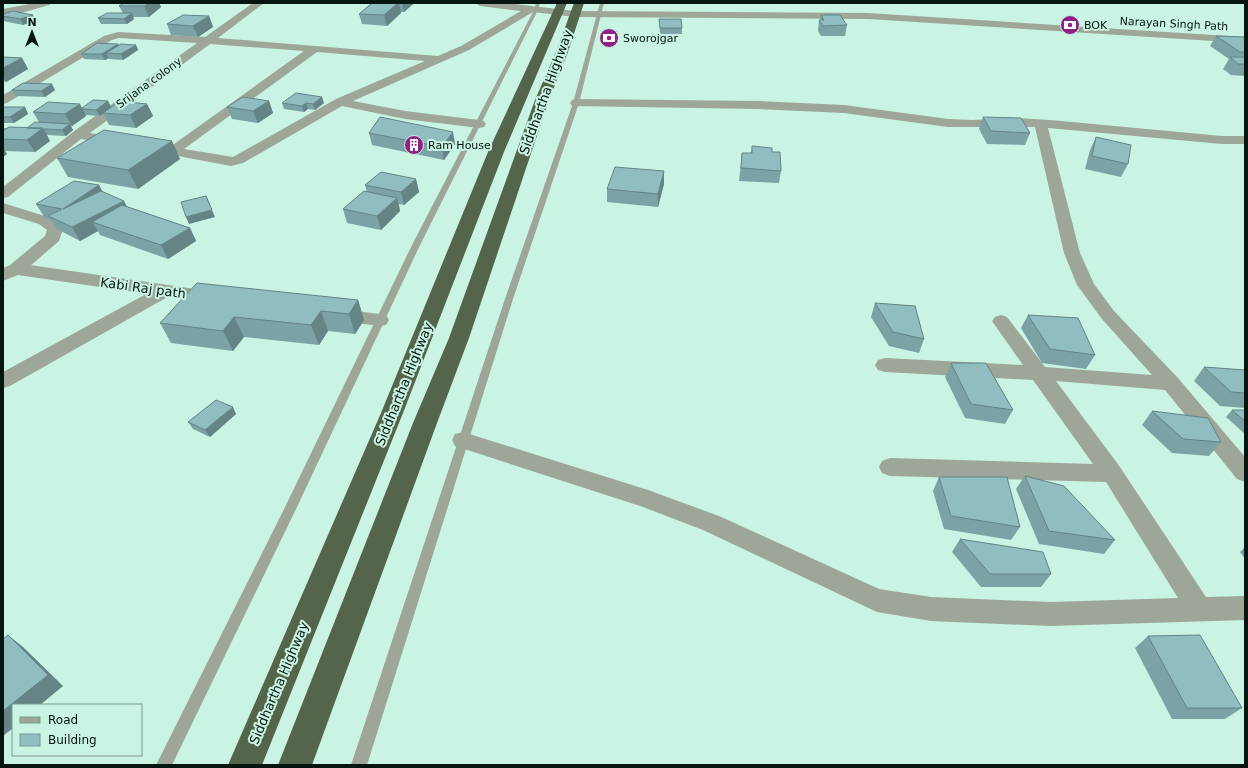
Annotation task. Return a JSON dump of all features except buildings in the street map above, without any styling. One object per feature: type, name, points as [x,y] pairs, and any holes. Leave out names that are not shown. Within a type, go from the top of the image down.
[{"type":"highway","name":"Siddhartha Highway","points":[[245,765],[392,413],[496,152],[568,8]]},
{"type":"highway","name":"Siddhartha Highway","points":[[295,765],[425,423],[459,338],[542,100],[568,8]]},
{"type":"street","points":[[3,12],[25,9],[46,3]]},
{"type":"street","name":"Srijana colony","points":[[3,194],[78,135],[258,3]]},
{"type":"street","name":"Narayan Singh Path","points":[[480,3],[568,8],[599,14],[861,16],[1245,40]]},
{"type":"street","points":[[78,135],[227,162],[238,160],[340,102],[438,60],[487,36],[535,7]]},
{"type":"street","points":[[3,100],[108,38],[118,35],[208,40],[438,60]]},
{"type":"street","points":[[173,151],[314,49]]},
{"type":"street","points":[[340,102],[405,114],[479,124]]},
{"type":"street","points":[[576,103],[751,105],[829,108],[891,114],[948,123],[1040,124],[1222,140],[1245,140]]},
{"type":"street","points":[[1040,124],[1072,253],[1086,285],[1108,315],[1171,383],[1245,473]]},
{"type":"street","points":[[3,208],[45,221],[55,229],[53,238],[9,272]]},
{"type":"street","name":"Kabi Raj path","points":[[9,272],[237,301]]},
{"type":"street","points":[[3,381],[165,291]]},
{"type":"street","points":[[316,311],[379,320]]},
{"type":"street","points":[[1000,321],[1112,473],[1199,609]]},
{"type":"street","points":[[885,365],[1038,373],[1171,383]]},
{"type":"street","points":[[463,440],[648,499],[711,523],[877,600],[931,609],[1051,614],[1245,608]]},
{"type":"street","points":[[890,467],[1112,473]]},
{"type":"lane","points":[[359,765],[463,440],[576,103],[602,3]]},
{"type":"lane","points":[[164,765],[291,507],[417,242],[479,124],[535,7]]},
{"type":"place","name":"BOK","points":[[1070,25]]},
{"type":"place","name":"Sworojgar","points":[[609,38]]},
{"type":"place","name":"Ram House","points":[[414,145]]}]
